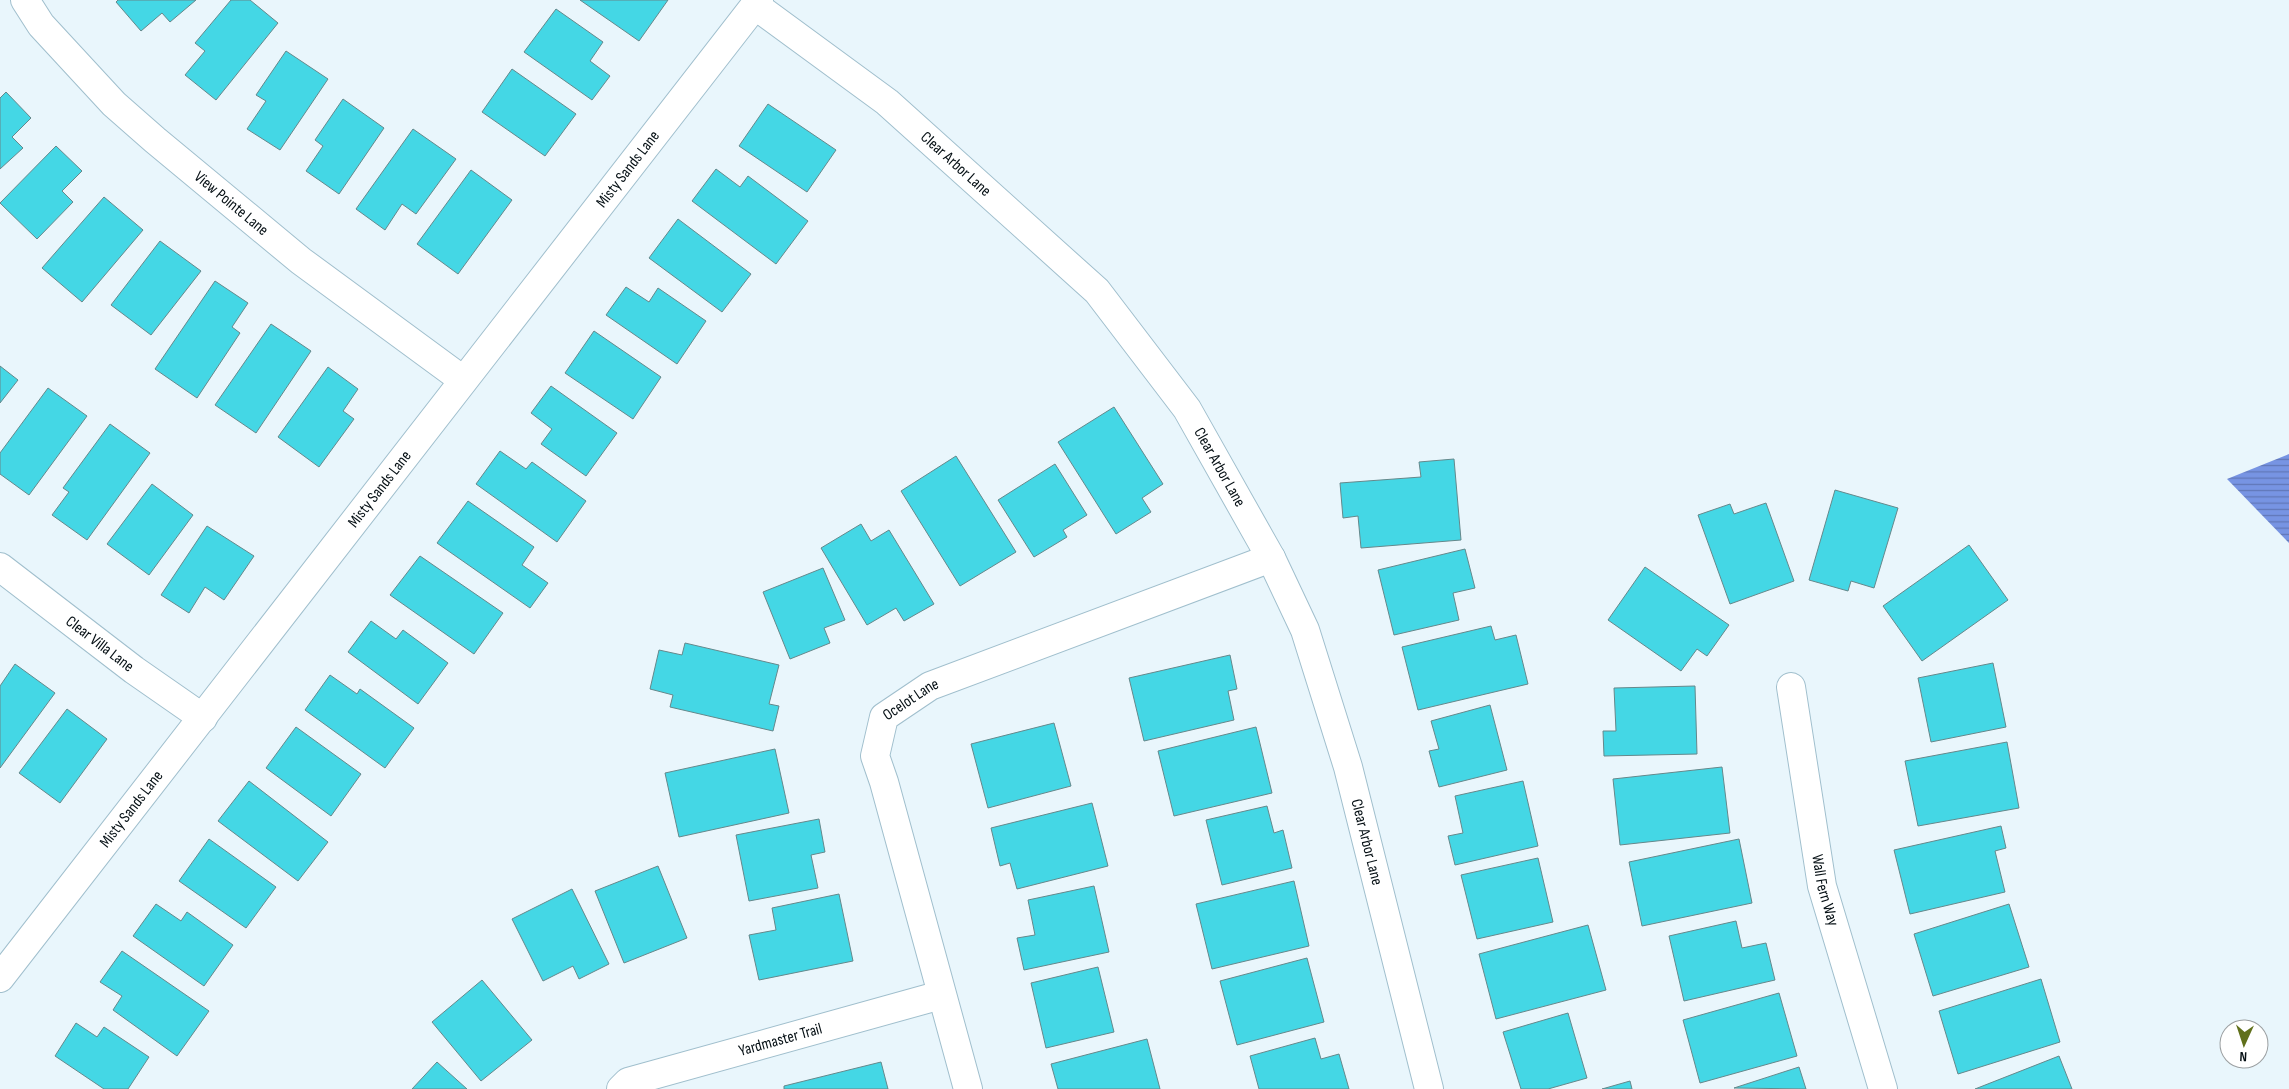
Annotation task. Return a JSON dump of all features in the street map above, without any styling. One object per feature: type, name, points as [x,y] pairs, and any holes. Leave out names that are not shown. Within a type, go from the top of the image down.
[{"type":"street","name":"View Pointe Lane","points":[[25,0],[41,25],[114,104],[155,140],[301,261],[463,380]]},
{"type":"street","name":"Misty Sands Lane","points":[[0,978],[757,3]]},
{"type":"street","name":"Clear Arbor Lane","points":[[757,3],[887,102],[1097,291],[1187,409],[1271,558],[1305,630],[1348,767],[1429,1089]]},
{"type":"street","name":"Ocelot Lane","points":[[968,1089],[884,782],[875,756],[884,717],[930,686],[1271,558]]},
{"type":"street","name":"Clear Villa Lane","points":[[0,567],[134,670],[203,718]]},
{"type":"street","name":"Wall Fern Way","points":[[1791,687],[1822,886],[1883,1089]]},
{"type":"street","name":"Yardmaster Trail","points":[[621,1089],[628,1082],[941,995]]},
{"type":"water","points":[[2289,454],[2289,543],[2227,479]]},
{"type":"building","points":[[118,0],[196,0],[170,22],[162,13],[141,31],[116,2]]},
{"type":"building","points":[[231,0],[250,0],[278,23],[216,100],[185,75],[205,51],[195,43]]},
{"type":"building","points":[[580,0],[668,0],[639,41]]},
{"type":"building","points":[[556,9],[603,42],[590,61],[610,76],[592,100],[524,52]]},
{"type":"building","points":[[286,51],[328,79],[280,150],[247,129],[266,101],[256,95]]},
{"type":"building","points":[[512,69],[576,114],[545,156],[482,112]]},
{"type":"building","points":[[6,92],[31,118],[12,137],[23,148],[0,169],[0,98]]},
{"type":"building","points":[[343,99],[384,128],[339,194],[306,171],[323,146],[315,140]]},
{"type":"building","points":[[768,104],[836,150],[807,192],[739,146]]},
{"type":"building","points":[[413,129],[456,159],[416,214],[402,204],[385,230],[356,209]]},
{"type":"building","points":[[56,146],[82,171],[62,191],[73,202],[37,239],[0,203]]},
{"type":"building","points":[[716,169],[740,187],[748,176],[808,221],[776,264],[692,201]]},
{"type":"building","points":[[471,170],[512,200],[458,274],[417,244]]},
{"type":"building","points":[[104,197],[143,230],[82,302],[42,268]]},
{"type":"building","points":[[678,219],[751,274],[722,312],[649,258]]},
{"type":"building","points":[[160,241],[201,271],[151,335],[111,305]]},
{"type":"building","points":[[215,281],[248,303],[232,327],[240,333],[197,398],[155,369]]},
{"type":"building","points":[[626,287],[649,302],[658,288],[706,321],[677,364],[606,315]]},
{"type":"building","points":[[271,324],[311,351],[256,433],[215,405]]},
{"type":"building","points":[[594,331],[661,377],[633,419],[565,373]]},
{"type":"building","points":[[0,366],[18,380],[0,403]]},
{"type":"building","points":[[328,367],[358,389],[343,411],[354,419],[319,467],[278,437]]},
{"type":"building","points":[[551,386],[617,433],[586,476],[541,444],[552,429],[531,413]]},
{"type":"building","points":[[48,388],[87,416],[29,495],[0,474],[0,453]]},
{"type":"building","points":[[1114,407],[1163,484],[1142,498],[1151,512],[1116,534],[1058,442]]},
{"type":"building","points":[[110,424],[150,453],[87,540],[52,515],[69,492],[63,488]]},
{"type":"building","points":[[500,451],[526,469],[532,462],[586,501],[557,542],[476,484]]},
{"type":"building","points":[[956,456],[1016,552],[960,586],[901,491]]},
{"type":"building","points":[[1454,459],[1461,540],[1361,548],[1358,516],[1343,518],[1340,483],[1421,477],[1419,462]]},
{"type":"building","points":[[1055,464],[1087,515],[1063,530],[1067,537],[1034,557],[998,500]]},
{"type":"building","points":[[152,484],[193,515],[149,575],[107,544]]},
{"type":"building","points":[[1835,490],[1898,508],[1874,588],[1851,581],[1848,591],[1809,580]]},
{"type":"building","points":[[468,501],[534,547],[522,565],[548,583],[530,608],[437,543]]},
{"type":"building","points":[[1766,503],[1794,581],[1730,604],[1698,515],[1730,504],[1734,514]]},
{"type":"building","points":[[861,524],[871,541],[889,530],[934,604],[904,621],[896,608],[867,625],[821,548]]},
{"type":"building","points":[[207,526],[254,556],[224,600],[205,587],[189,613],[161,595]]},
{"type":"building","points":[[1969,545],[2008,600],[1922,661],[1883,606]]},
{"type":"building","points":[[1465,549],[1475,588],[1453,593],[1459,620],[1394,635],[1378,570]]},
{"type":"building","points":[[420,556],[503,613],[474,654],[390,595]]},
{"type":"building","points":[[1645,567],[1729,625],[1707,656],[1697,649],[1681,671],[1608,620]]},
{"type":"building","points":[[823,568],[845,620],[824,628],[830,643],[790,659],[763,592]]},
{"type":"building","points":[[371,621],[396,639],[403,630],[448,663],[418,704],[348,652]]},
{"type":"building","points":[[1491,626],[1495,640],[1516,635],[1528,684],[1418,710],[1402,647]]},
{"type":"building","points":[[685,643],[779,665],[769,704],[779,706],[773,731],[670,707],[673,695],[650,689],[659,650],[682,655]]},
{"type":"building","points":[[1230,655],[1237,689],[1228,691],[1234,720],[1144,741],[1129,678]]},
{"type":"building","points":[[1993,663],[2006,727],[1931,742],[1918,678]]},
{"type":"building","points":[[15,664],[55,693],[0,768],[0,686]]},
{"type":"building","points":[[330,675],[357,694],[360,689],[414,728],[385,768],[305,710]]},
{"type":"building","points":[[1695,686],[1697,754],[1604,756],[1603,731],[1616,731],[1614,688]]},
{"type":"building","points":[[1490,705],[1507,770],[1439,787],[1429,751],[1439,749],[1431,721]]},
{"type":"building","points":[[67,709],[107,739],[60,803],[19,773]]},
{"type":"building","points":[[1054,723],[1071,786],[988,808],[971,744]]},
{"type":"building","points":[[296,727],[361,774],[331,816],[266,768]]},
{"type":"building","points":[[1256,727],[1272,793],[1174,816],[1158,751]]},
{"type":"building","points":[[2007,742],[2019,808],[1918,826],[1905,761]]},
{"type":"building","points":[[775,749],[789,813],[679,837],[665,773]]},
{"type":"building","points":[[1722,767],[1730,833],[1620,845],[1613,779]]},
{"type":"building","points":[[249,781],[328,842],[298,881],[218,821]]},
{"type":"building","points":[[1523,781],[1538,846],[1455,865],[1448,836],[1463,833],[1455,796]]},
{"type":"building","points":[[1092,803],[1108,866],[1017,889],[1010,863],[1000,866],[991,828]]},
{"type":"building","points":[[1267,806],[1274,833],[1283,830],[1292,868],[1222,885],[1206,820]]},
{"type":"building","points":[[819,819],[825,852],[811,855],[818,888],[749,901],[736,835]]},
{"type":"building","points":[[2001,826],[2006,848],[1995,851],[2005,892],[1910,914],[1894,850]]},
{"type":"building","points":[[209,839],[276,887],[246,928],[179,881]]},
{"type":"building","points":[[1739,839],[1752,903],[1642,926],[1629,862]]},
{"type":"building","points":[[1538,858],[1553,922],[1477,939],[1461,875]]},
{"type":"building","points":[[658,866],[687,938],[624,963],[595,891]]},
{"type":"building","points":[[1294,881],[1309,946],[1212,969],[1196,904]]},
{"type":"building","points":[[1094,886],[1109,952],[1024,970],[1017,938],[1035,935],[1028,900]]},
{"type":"building","points":[[572,889],[609,964],[579,979],[573,966],[543,981],[512,919]]},
{"type":"building","points":[[839,894],[853,961],[759,980],[749,935],[776,930],[772,908]]},
{"type":"building","points":[[156,904],[181,921],[187,912],[233,945],[204,986],[133,936]]},
{"type":"building","points":[[2009,904],[2029,967],[1933,996],[1914,934]]},
{"type":"building","points":[[1736,921],[1742,948],[1766,943],[1775,980],[1684,1001],[1669,936]]},
{"type":"building","points":[[1588,925],[1606,990],[1496,1019],[1479,954]]},
{"type":"building","points":[[122,951],[209,1011],[177,1056],[113,1010],[122,996],[100,982]]},
{"type":"building","points":[[1307,958],[1324,1022],[1237,1045],[1220,981]]},
{"type":"building","points":[[1098,967],[1114,1032],[1046,1048],[1031,983]]},
{"type":"building","points":[[2041,979],[2060,1042],[1958,1074],[1939,1011]]},
{"type":"building","points":[[482,980],[532,1040],[481,1081],[432,1022]]},
{"type":"building","points":[[1779,993],[1797,1056],[1700,1083],[1683,1020]]},
{"type":"building","points":[[1568,1013],[1587,1078],[1548,1089],[1521,1089],[1503,1032]]},
{"type":"building","points":[[76,1023],[97,1037],[104,1027],[149,1057],[128,1089],[104,1089],[55,1056]]},
{"type":"building","points":[[1315,1038],[1321,1059],[1339,1054],[1349,1089],[1259,1089],[1250,1056]]},
{"type":"building","points":[[1147,1039],[1160,1089],[1058,1089],[1051,1064]]},
{"type":"building","points":[[2059,1056],[2072,1089],[1975,1089]]},
{"type":"building","points":[[437,1062],[467,1089],[412,1089]]},
{"type":"building","points":[[881,1062],[888,1089],[784,1089],[784,1086]]},
{"type":"building","points":[[1799,1067],[1806,1089],[1734,1088]]},
{"type":"building","points":[[1630,1081],[1632,1089],[1602,1089]]}]
